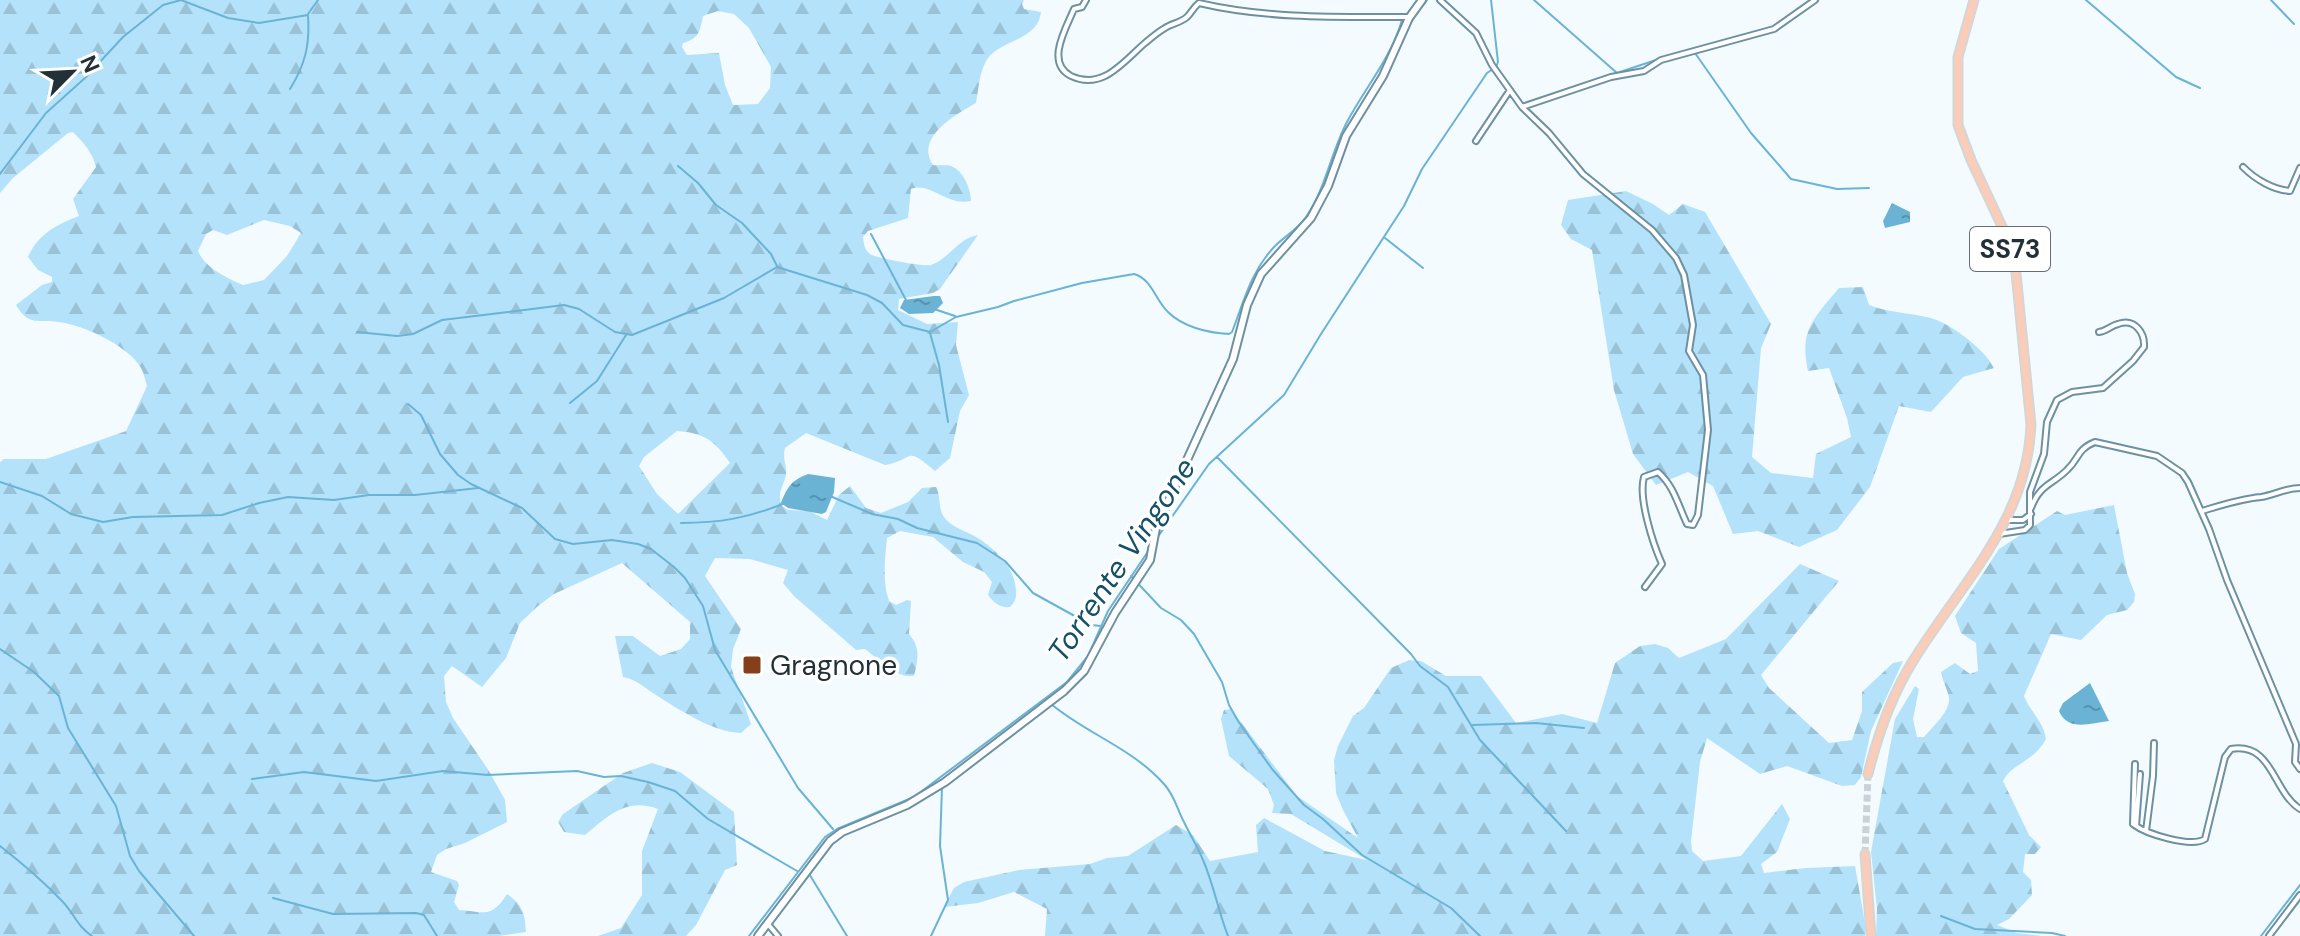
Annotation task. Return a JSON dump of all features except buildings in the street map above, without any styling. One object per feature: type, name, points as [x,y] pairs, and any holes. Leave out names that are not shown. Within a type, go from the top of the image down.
[{"type":"main road","name":"SS73","points":[[1868,774],[1891,702],[1912,662],[1999,534],[2024,478],[2031,425],[2016,273],[2006,235],[1958,125],[1958,57],[1974,0]]},
{"type":"main road","points":[[1865,854],[1871,936]]},
{"type":"street","points":[[1086,0],[1082,7],[1074,9],[1057,50],[1066,73],[1079,79],[1093,80],[1121,68],[1142,46],[1165,27],[1186,18],[1199,3],[1220,8],[1299,15],[1410,17]]},
{"type":"street","points":[[758,936],[824,846],[842,832],[907,805],[942,784],[1064,691],[1084,671],[1115,613],[1150,560],[1155,536],[1233,359],[1247,305],[1261,274],[1311,218],[1328,186],[1346,136],[1383,76],[1410,17],[1422,0]]},
{"type":"street","points":[[1440,0],[1476,33],[1492,65],[1522,107],[1549,133],[1583,174],[1652,230],[1676,258],[1684,275],[1693,325],[1689,351],[1703,375],[1708,430],[1698,515],[1693,525],[1687,524],[1672,486],[1665,478],[1658,472],[1644,477],[1642,492],[1654,547],[1662,564],[1645,587]]},
{"type":"street","points":[[1522,107],[1611,77],[1644,71],[1661,60],[1774,29],[1815,0]]},
{"type":"street","points":[[1476,141],[1510,90]]},
{"type":"street","points":[[2243,167],[2285,192],[2290,191],[2300,168]]},
{"type":"street","points":[[1999,534],[2029,528],[2030,492],[2040,469],[2047,422],[2057,400],[2072,392],[2103,388],[2144,347],[2142,332],[2133,324],[2119,323],[2105,332],[2099,332]]},
{"type":"street","points":[[2031,508],[2041,488],[2067,471],[2079,451],[2095,442],[2157,456],[2182,473],[2202,511],[2227,580],[2296,744],[2295,762],[2300,769]]},
{"type":"street","points":[[2202,511],[2248,497],[2300,488]]},
{"type":"street","points":[[2013,507],[2018,520]]},
{"type":"street","points":[[2007,520],[2023,520],[2031,514]]},
{"type":"street","points":[[2007,520],[2014,531]]},
{"type":"street","points":[[2146,831],[2154,743]]},
{"type":"street","points":[[2135,764],[2131,810],[2136,826],[2146,831],[2192,842],[2200,843],[2205,839],[2225,757],[2236,748],[2264,757],[2286,799],[2300,809]]},
{"type":"street","points":[[2136,826],[2140,774]]},
{"type":"street","points":[[2269,936],[2300,895]]},
{"type":"street","points":[[767,923],[778,936]]},
{"type":"green space","points":[[0,0],[1024,0],[1024,9],[1041,12],[1038,21],[1027,34],[988,58],[981,74],[976,103],[940,128],[929,145],[933,165],[957,169],[966,182],[971,201],[954,200],[925,188],[911,189],[908,218],[868,231],[863,237],[870,254],[931,265],[965,240],[978,235],[940,289],[899,299],[898,310],[927,324],[958,322],[956,345],[969,395],[960,411],[950,458],[935,471],[913,456],[885,465],[806,433],[785,448],[786,474],[780,497],[782,506],[788,510],[809,511],[827,520],[839,495],[850,486],[866,508],[881,513],[908,502],[922,488],[936,487],[944,517],[982,541],[1006,564],[1013,577],[1015,599],[1010,607],[995,603],[988,595],[992,582],[984,572],[963,562],[933,537],[900,531],[887,538],[885,578],[889,601],[896,605],[911,601],[909,634],[917,649],[917,659],[914,676],[907,676],[888,667],[865,649],[856,650],[794,596],[783,583],[788,570],[750,559],[715,558],[705,576],[741,629],[733,649],[731,667],[751,724],[741,733],[719,729],[697,719],[637,682],[623,677],[615,636],[633,636],[660,656],[681,649],[690,639],[690,622],[622,563],[554,594],[520,623],[506,658],[482,687],[452,666],[444,676],[446,702],[505,800],[507,822],[446,849],[437,855],[431,872],[457,881],[459,885],[454,902],[459,910],[491,911],[507,894],[522,910],[526,932],[499,936],[0,936],[0,462],[4,459],[46,459],[126,431],[147,386],[135,360],[116,345],[69,324],[34,321],[25,317],[16,305],[42,285],[52,282],[52,277],[38,270],[28,257],[37,242],[49,231],[79,216],[73,199],[96,167],[87,148],[73,132],[68,133],[13,178],[0,193]],"holes":[[[718,11],[734,14],[749,28],[771,67],[770,88],[758,104],[733,105],[725,85],[719,53],[687,55],[682,47],[683,43],[698,34],[703,16]],[[264,220],[290,226],[301,233],[287,256],[264,280],[243,285],[211,267],[198,251],[206,234],[213,230],[227,235]],[[677,431],[708,440],[730,463],[678,514],[657,494],[639,466],[644,457]]]},
{"type":"green space","points":[[1626,191],[1669,215],[1683,204],[1705,212],[1771,324],[1761,348],[1752,457],[1771,473],[1813,478],[1816,454],[1851,437],[1829,368],[1808,371],[1806,357],[1807,335],[1811,325],[1839,288],[1863,287],[1869,305],[1945,324],[1977,347],[1994,368],[1963,377],[1931,412],[1899,406],[1870,487],[1837,530],[1799,547],[1758,531],[1733,534],[1713,486],[1688,472],[1656,485],[1633,454],[1614,390],[1592,250],[1571,239],[1561,225],[1568,200]]},
{"type":"green space","points":[[2114,505],[2127,573],[2135,594],[2134,602],[2127,610],[2107,615],[2081,640],[2051,634],[2024,696],[2046,739],[2003,781],[2029,835],[2041,847],[2035,854],[2025,854],[2023,872],[2031,880],[2032,895],[2009,919],[1997,925],[2017,933],[2042,936],[1876,936],[1877,909],[1871,852],[1895,719],[1915,686],[1919,689],[1913,719],[1917,737],[1924,737],[1944,714],[1949,703],[1941,672],[1955,663],[1970,674],[1978,671],[1976,643],[1961,633],[1955,616],[1999,549],[2057,511],[2065,515]]},
{"type":"green space","points":[[1800,564],[1839,581],[1761,675],[1769,688],[1829,743],[1852,740],[1862,711],[1862,692],[1893,663],[1903,661],[1871,731],[1861,777],[1855,785],[1842,786],[1787,766],[1760,774],[1707,738],[1700,762],[1692,851],[1703,861],[1741,856],[1782,804],[1790,819],[1777,852],[1761,864],[1764,873],[1855,866],[1865,936],[1045,936],[1047,909],[1014,892],[978,903],[944,907],[954,888],[964,882],[1019,870],[1090,864],[1128,856],[1176,825],[1193,835],[1210,861],[1258,852],[1256,825],[1264,818],[1325,851],[1367,860],[1291,814],[1272,813],[1274,805],[1268,789],[1229,756],[1221,719],[1224,710],[1231,709],[1297,796],[1358,838],[1336,793],[1334,760],[1353,716],[1364,708],[1391,668],[1409,660],[1421,661],[1446,676],[1481,676],[1516,723],[1562,714],[1597,723],[1615,663],[1640,646],[1655,644],[1668,648],[1679,658],[1726,639]]},
{"type":"green space","points":[[652,763],[680,772],[734,812],[737,865],[725,870],[696,925],[686,936],[598,936],[621,928],[642,895],[642,851],[658,809],[637,805],[618,810],[585,835],[564,832],[558,822],[563,814],[623,773]]},
{"type":"water","points":[[1892,203],[1910,212],[1910,222],[1885,228],[1883,221]]},
{"type":"water","points":[[940,296],[943,303],[933,313],[909,314],[900,308],[904,300]]},
{"type":"water","points":[[808,474],[835,478],[834,492],[826,512],[822,514],[788,508],[781,503],[791,485]]},
{"type":"water","points":[[2090,683],[2109,721],[2080,725],[2068,722],[2059,711],[2063,703]]},
{"type":"waterway","points":[[0,174],[46,113],[85,78],[123,37],[163,5],[181,0],[228,18],[259,23],[308,15]]},
{"type":"waterway","points":[[308,14],[318,0]]},
{"type":"waterway","points":[[1412,17],[1427,0]]},
{"type":"waterway","name":"Torrente Vingone","points":[[1157,538],[1209,464],[1284,395],[1404,206],[1422,169],[1487,73],[1496,67],[1491,0]]},
{"type":"waterway","points":[[1534,0],[1617,73],[1656,60]]},
{"type":"waterway","points":[[2086,0],[2176,77],[2200,88]]},
{"type":"waterway","points":[[2271,0],[2294,24]]},
{"type":"waterway","points":[[290,89],[305,54],[308,16]]},
{"type":"waterway","points":[[357,332],[397,336],[413,334],[442,320],[564,305],[579,309],[615,332],[632,335],[724,298],[777,267],[867,295],[882,303],[903,325],[930,332],[956,317],[1082,283],[1134,274],[1145,280],[1164,307],[1181,322],[1204,331],[1229,334],[1260,266],[1275,246],[1303,221],[1313,206],[1347,122],[1385,60],[1402,20],[1406,19]]},
{"type":"waterway","points":[[1690,54],[1695,53],[1751,133],[1791,179],[1837,189],[1869,188]]},
{"type":"waterway","points":[[678,166],[698,183],[716,205],[742,223],[771,254],[777,266]]},
{"type":"waterway","points":[[871,234],[906,300]]},
{"type":"waterway","points":[[1385,238],[1423,268]]},
{"type":"waterway","points":[[934,309],[955,316]]},
{"type":"waterway","points":[[930,333],[939,365],[948,422]]},
{"type":"waterway","points":[[570,403],[597,381],[626,335]]},
{"type":"waterway","points":[[408,404],[421,415],[440,454],[458,475],[522,508],[555,539],[573,544],[612,540],[638,544],[651,549],[674,567],[703,606],[715,650],[798,788],[833,829]]},
{"type":"waterway","points":[[1217,457],[1420,666],[1448,687],[1480,740],[1566,831]]},
{"type":"waterway","points":[[0,482],[42,496],[71,514],[103,522],[133,517],[222,515],[288,497],[334,500],[478,488]]},
{"type":"waterway","points":[[830,496],[872,514],[977,543],[1005,561],[1033,593],[1091,625],[1101,626]]},
{"type":"waterway","points":[[681,523],[734,519],[785,503]]},
{"type":"waterway","name":"Torrente Vingone","points":[[749,936],[825,837],[914,797],[1067,682],[1088,656],[1108,611],[1149,550]]},
{"type":"waterway","points":[[1131,576],[1161,608],[1181,620],[1194,634],[1222,682],[1238,721],[1272,769],[1304,805],[1362,855],[1451,908],[1480,936]]},
{"type":"waterway","points":[[0,649],[34,672],[59,696],[68,728],[116,806],[130,856],[194,936]]},
{"type":"waterway","points":[[1051,704],[1138,761],[1168,789],[1203,860],[1228,936]]},
{"type":"waterway","points":[[1473,725],[1536,723],[1584,728]]},
{"type":"waterway","points":[[252,779],[304,772],[376,781],[443,771],[488,775],[577,771],[604,777],[621,776],[675,791],[708,819],[797,871]]},
{"type":"waterway","points":[[931,936],[948,900],[940,846],[942,787]]},
{"type":"waterway","points":[[0,846],[48,887],[92,936]]},
{"type":"waterway","points":[[808,872],[847,936]]},
{"type":"waterway","points":[[2261,936],[2300,885]]},
{"type":"waterway","points":[[273,898],[333,914],[416,913],[424,915],[437,936]]},
{"type":"waterway","points":[[1941,916],[1975,929],[2065,936]]},
{"type":"tunnel","points":[[1865,854],[1868,774]]},
{"type":"place","name":"Gragnone","points":[[752,665]]}]
